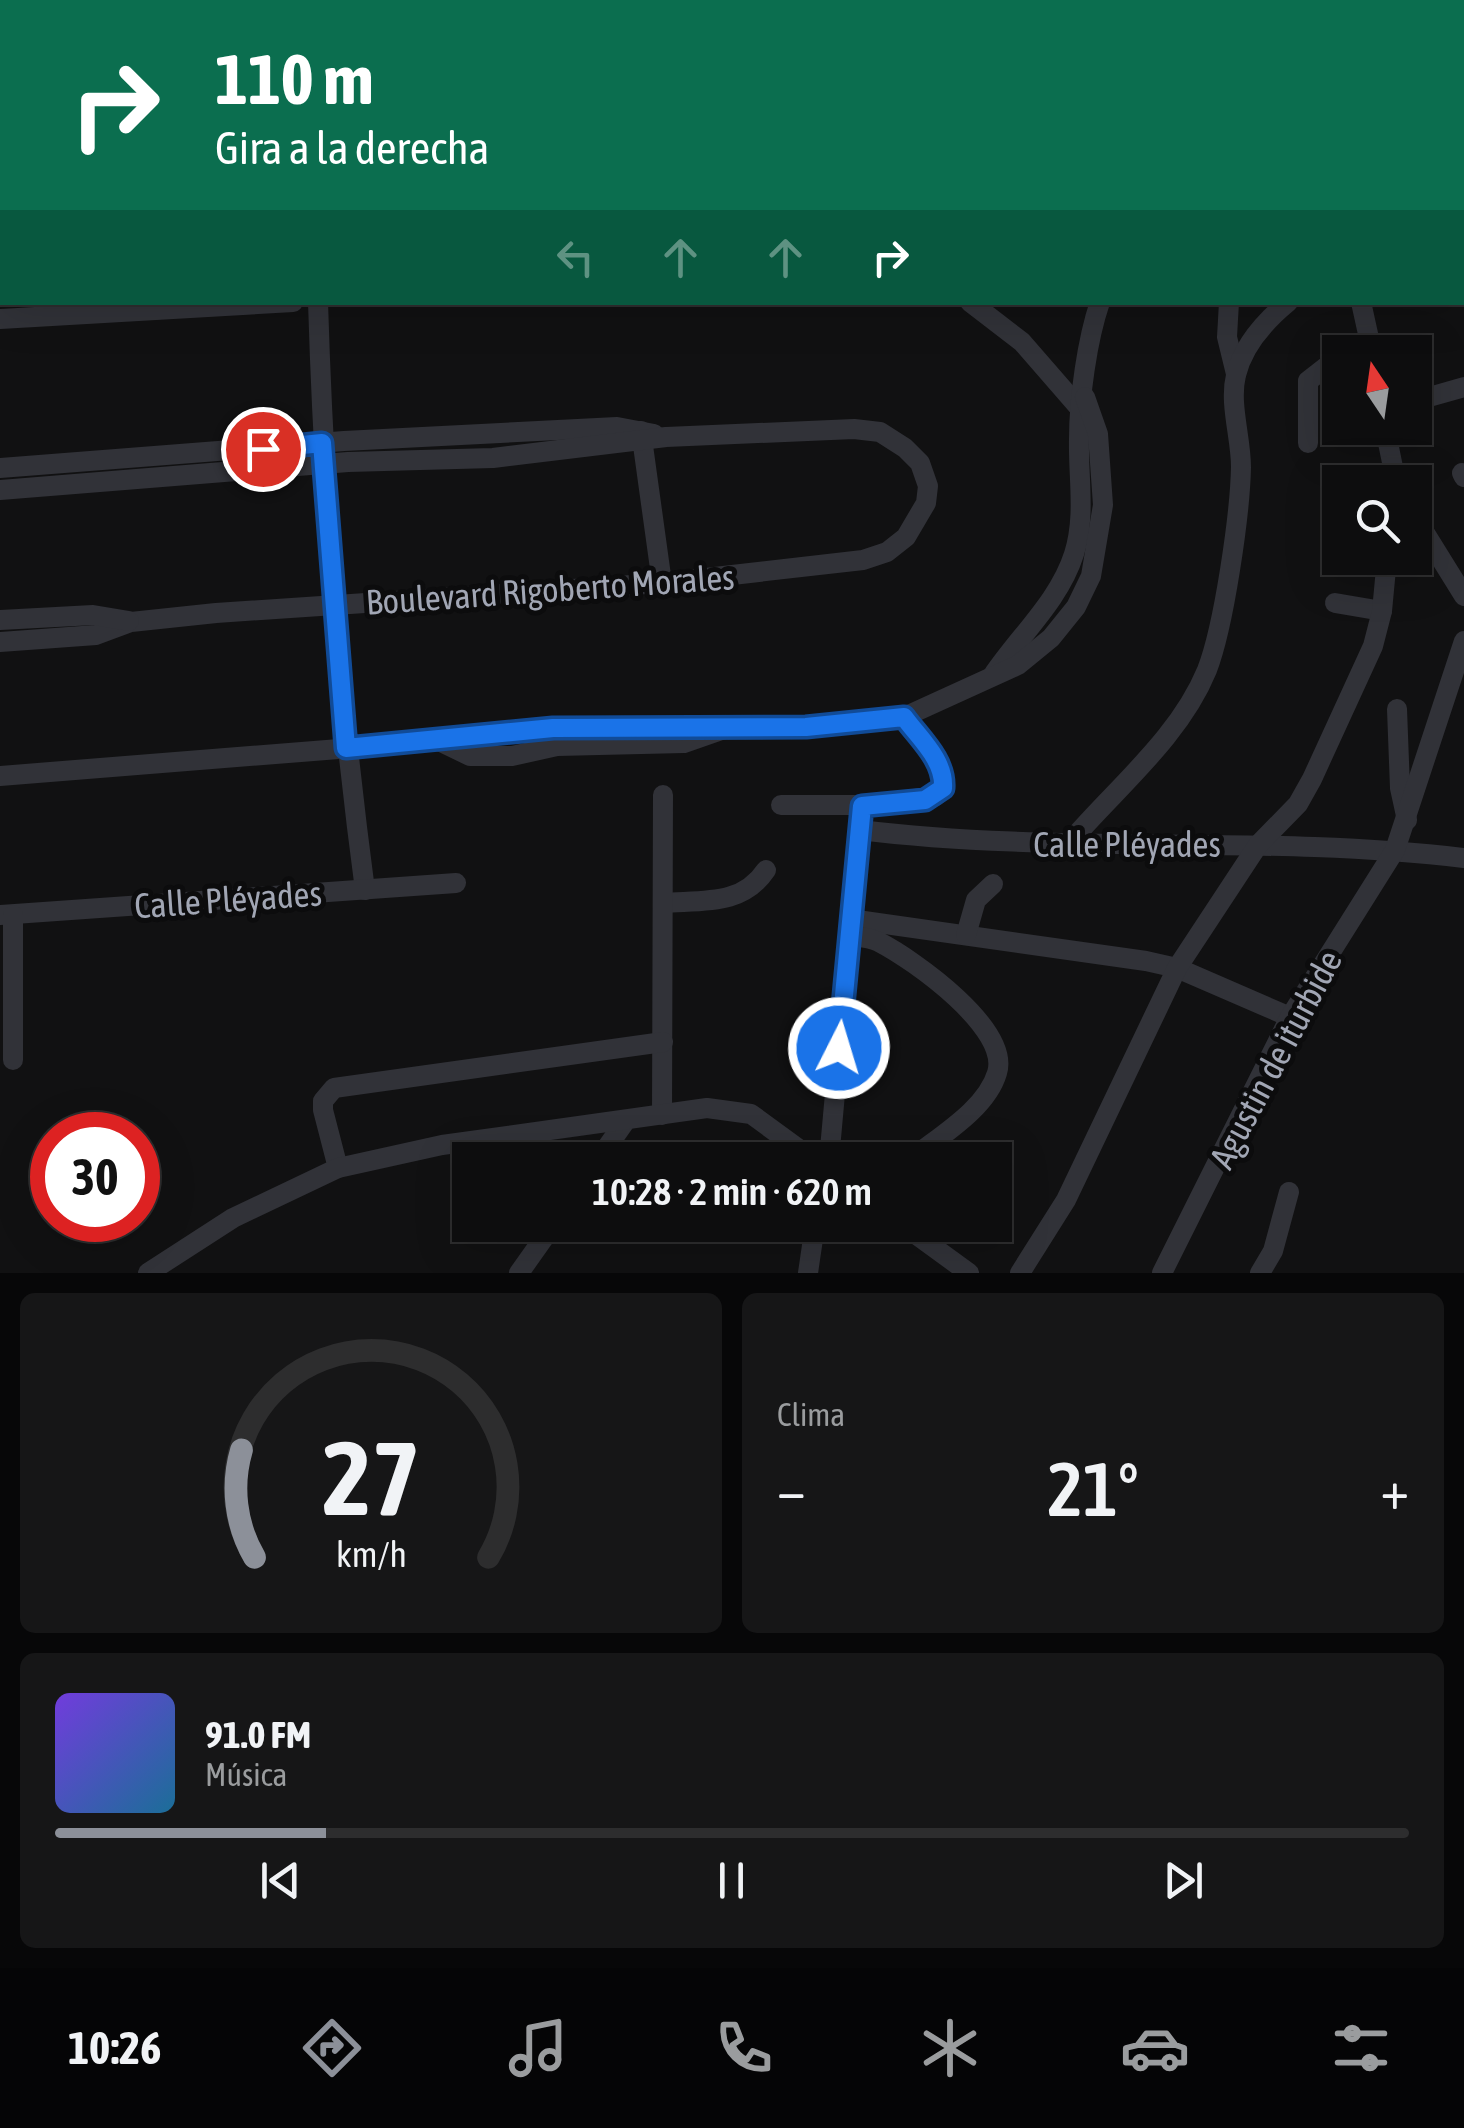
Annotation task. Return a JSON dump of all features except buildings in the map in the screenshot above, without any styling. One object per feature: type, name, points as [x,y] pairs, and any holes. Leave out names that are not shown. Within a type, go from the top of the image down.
[{"type":"street","points":[[0,319],[240,305]]},
{"type":"street","points":[[318,305],[322,443],[334,604],[346,748],[365,890]]},
{"type":"street","points":[[0,776],[438,741],[553,728],[806,727],[904,717],[1018,664],[1052,638],[1076,607],[1091,576],[1104,505],[1098,434],[1086,407],[1022,342],[974,305]]},
{"type":"street","points":[[1086,407],[1085,360],[1099,305]]},
{"type":"street","points":[[1070,842],[1170,734],[1190,707],[1209,665],[1237,518],[1241,468],[1236,375],[1227,337],[1229,305]]},
{"type":"street","points":[[1236,375],[1267,319],[1284,305]]},
{"type":"street","points":[[1362,305],[1368,335]]},
{"type":"street","points":[[1308,443],[1308,381],[1322,370]]},
{"type":"street","points":[[1432,397],[1464,388]]},
{"type":"street","points":[[0,490],[235,462],[322,443],[617,427],[641,437]]},
{"type":"street","name":"Boulevard Rigoberto Morales","points":[[0,620],[93,615],[130,622],[334,604],[662,583],[834,565],[887,552],[919,519],[928,486],[920,463],[880,432],[817,430],[641,437]]},
{"type":"street","points":[[0,468],[493,458],[641,437]]},
{"type":"street","points":[[641,437],[662,583]]},
{"type":"street","points":[[1432,544],[1464,596]]},
{"type":"street","points":[[1020,1273],[1066,1200],[1177,968],[1258,844],[1298,804],[1357,684],[1382,610],[1385,575]]},
{"type":"street","points":[[1335,603],[1382,610]]},
{"type":"street","name":"Boulevard Rigoberto Morales","points":[[0,642],[96,635],[130,622]]},
{"type":"street","name":"Agustin de iturbide","points":[[1162,1273],[1290,1017],[1395,850],[1464,641]]},
{"type":"street","points":[[1397,709],[1400,788],[1407,822]]},
{"type":"street","points":[[782,806],[862,806],[925,800],[943,788],[942,772],[933,755],[904,717]]},
{"type":"street","points":[[662,1115],[663,795]]},
{"type":"street","points":[[831,1142],[862,806]]},
{"type":"street","name":"Calle Pléyades","points":[[860,830],[966,842],[1258,844],[1395,850],[1464,858]]},
{"type":"street","points":[[663,903],[746,894],[766,870]]},
{"type":"street","name":"Calle Pléyades","points":[[6,915],[456,882]]},
{"type":"street","points":[[966,935],[976,900],[993,884]]},
{"type":"street","points":[[6,915],[13,1060]]},
{"type":"street","points":[[850,928],[966,935],[1177,968],[1290,1017]]},
{"type":"street","points":[[850,928],[880,942],[982,1021],[996,1050],[998,1071],[989,1090],[930,1142]]},
{"type":"street","points":[[338,1168],[323,1110],[323,1101],[334,1088],[663,1042]]},
{"type":"street","points":[[148,1273],[233,1218],[338,1168],[442,1146],[624,1123],[706,1108],[751,1114],[789,1142]]},
{"type":"street","points":[[611,1142],[624,1123]]},
{"type":"street","points":[[1260,1273],[1273,1251],[1289,1192]]},
{"type":"street","points":[[519,1273],[540,1242]]},
{"type":"street","points":[[808,1273],[813,1242]]},
{"type":"street","points":[[926,1242],[969,1273]]},
{"type":"route","points":[[263,449],[322,443],[346,748],[553,728],[806,727],[904,717],[933,755],[942,772],[943,788],[925,800],[862,806],[839,1048]]}]
